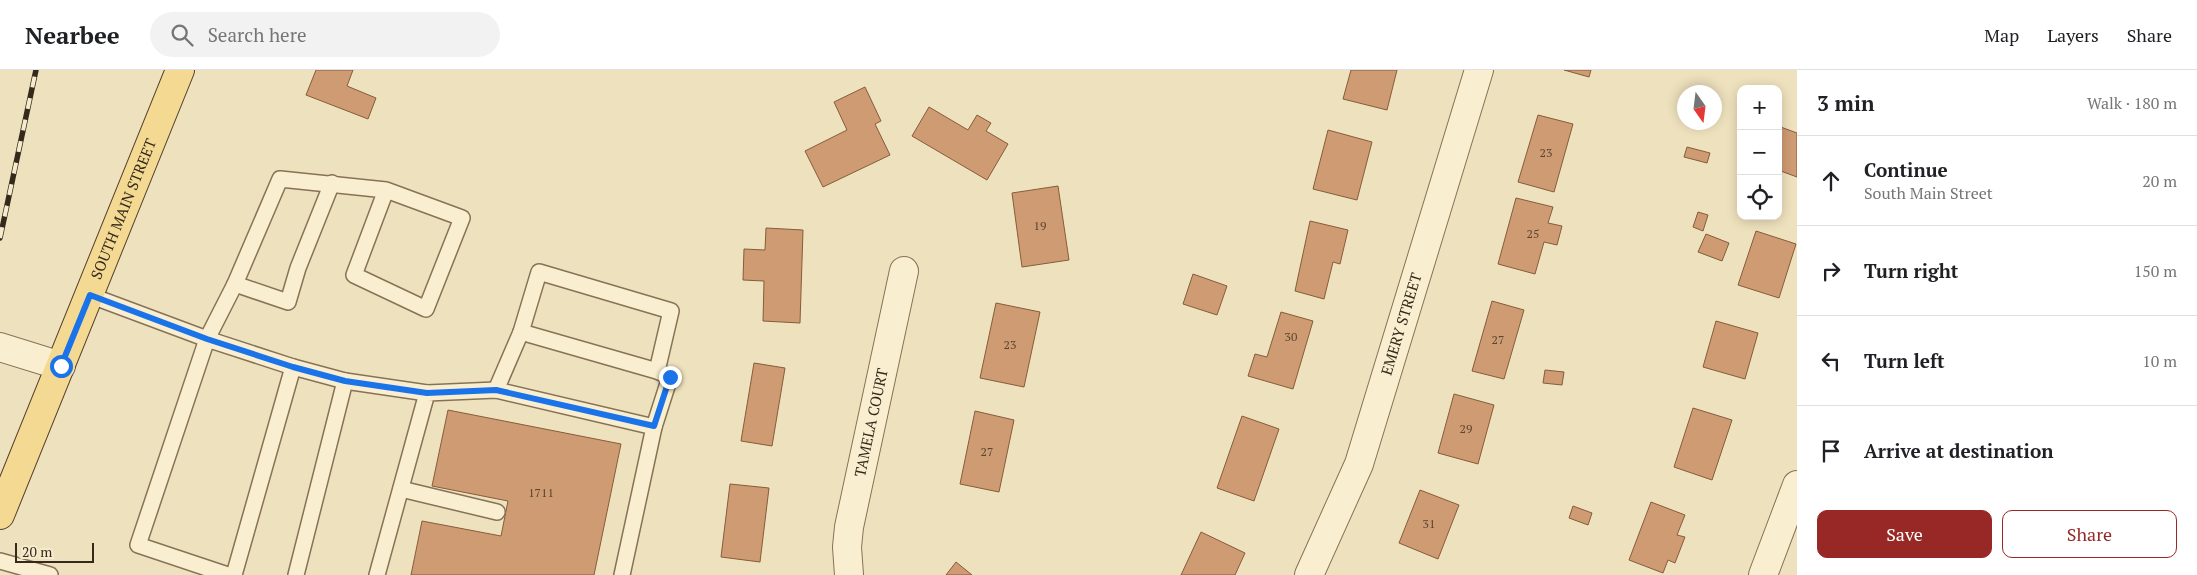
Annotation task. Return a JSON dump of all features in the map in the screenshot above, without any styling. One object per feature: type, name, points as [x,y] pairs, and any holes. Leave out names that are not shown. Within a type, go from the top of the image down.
[{"type":"main road","name":"SOUTH MAIN STREET","points":[[0,515],[180,70]]},
{"type":"street","name":"EMERY STREET","points":[[1309,575],[1359,464],[1479,70]]},
{"type":"street","name":"TAMELA COURT","points":[[849,575],[847,547],[849,527],[904,271]]},
{"type":"street","points":[[0,347],[61,366]]},
{"type":"street","points":[[1764,575],[1796,493]]},
{"type":"lane","points":[[228,575],[138,545],[207,339],[235,284],[280,179],[386,190],[462,218],[426,309],[354,275],[386,190]]},
{"type":"lane","points":[[235,284],[288,302],[298,268],[332,183]]},
{"type":"lane","points":[[496,390],[521,332],[539,272],[671,311],[657,371]]},
{"type":"lane","points":[[90,295],[207,339],[293,367],[345,381],[427,393],[496,390],[654,426]]},
{"type":"lane","points":[[521,332],[657,371],[670,377],[654,426],[622,575]]},
{"type":"lane","points":[[234,575],[293,367]]},
{"type":"lane","points":[[296,575],[345,381]]},
{"type":"lane","points":[[377,575],[427,393]]},
{"type":"lane","points":[[401,489],[497,512]]},
{"type":"lane","points":[[0,562],[50,575]]},
{"type":"building","points":[[316,70],[353,70],[347,86],[376,98],[368,119],[306,95]]},
{"type":"building","points":[[1351,70],[1397,70],[1387,110],[1343,99]]},
{"type":"building","points":[[1564,70],[1591,70],[1589,77]]},
{"type":"building","points":[[865,87],[881,121],[875,124],[890,155],[823,187],[805,151],[847,130],[834,102]]},
{"type":"building","points":[[929,107],[968,130],[977,115],[991,123],[986,131],[1008,144],[987,180],[912,136]]},
{"type":"building","points":[[1538,115],[1573,124],[1554,192],[1518,182]]},
{"type":"building","points":[[1782,127],[1797,133],[1797,177],[1782,171]]},
{"type":"building","points":[[1328,130],[1372,142],[1357,200],[1313,189]]},
{"type":"building","points":[[1687,147],[1710,153],[1707,163],[1684,157]]},
{"type":"building","points":[[1058,186],[1069,260],[1022,267],[1012,193]]},
{"type":"building","points":[[1516,198],[1553,207],[1548,223],[1562,226],[1557,245],[1544,242],[1535,274],[1498,264]]},
{"type":"building","points":[[1698,212],[1708,215],[1703,231],[1693,227]]},
{"type":"building","points":[[1310,221],[1348,230],[1340,264],[1333,262],[1324,299],[1295,291]]},
{"type":"building","points":[[766,228],[803,230],[800,323],[763,321],[764,281],[743,280],[744,249],[765,250]]},
{"type":"building","points":[[1756,231],[1796,244],[1779,298],[1738,285]]},
{"type":"building","points":[[1706,234],[1729,243],[1722,261],[1698,252]]},
{"type":"building","points":[[1193,274],[1227,286],[1217,315],[1183,304]]},
{"type":"building","points":[[1492,301],[1524,310],[1504,379],[1472,371]]},
{"type":"building","points":[[996,303],[1040,312],[1024,387],[980,378]]},
{"type":"building","points":[[1281,312],[1313,321],[1293,389],[1248,376],[1255,354],[1267,357]]},
{"type":"building","points":[[1716,321],[1758,333],[1745,379],[1703,367]]},
{"type":"building","points":[[754,363],[785,368],[772,446],[741,441]]},
{"type":"building","points":[[1545,370],[1564,372],[1562,385],[1543,383]]},
{"type":"building","points":[[1454,394],[1494,405],[1478,464],[1438,453]]},
{"type":"building","points":[[1693,408],[1732,420],[1712,480],[1674,467]]},
{"type":"building","points":[[448,410],[621,444],[594,575],[411,575],[422,521],[501,536],[508,501],[432,486]]},
{"type":"building","points":[[975,411],[1014,420],[999,492],[960,484]]},
{"type":"building","points":[[1242,416],[1279,429],[1254,501],[1217,488]]},
{"type":"building","points":[[730,484],[769,488],[760,562],[721,557]]},
{"type":"building","points":[[1420,490],[1459,505],[1438,559],[1399,543]]},
{"type":"building","points":[[1651,502],[1685,515],[1677,535],[1685,537],[1675,563],[1668,560],[1663,573],[1629,560]]},
{"type":"building","points":[[1573,506],[1592,513],[1588,525],[1569,518]]},
{"type":"building","points":[[1201,532],[1245,553],[1235,575],[1181,575]]},
{"type":"building","points":[[956,562],[972,575],[946,575]]},
{"type":"railway","points":[[0,238],[36,70]]},
{"type":"route","points":[[61,366],[90,295],[207,339],[293,367],[345,381],[427,393],[496,390],[654,426],[670,377]]}]
